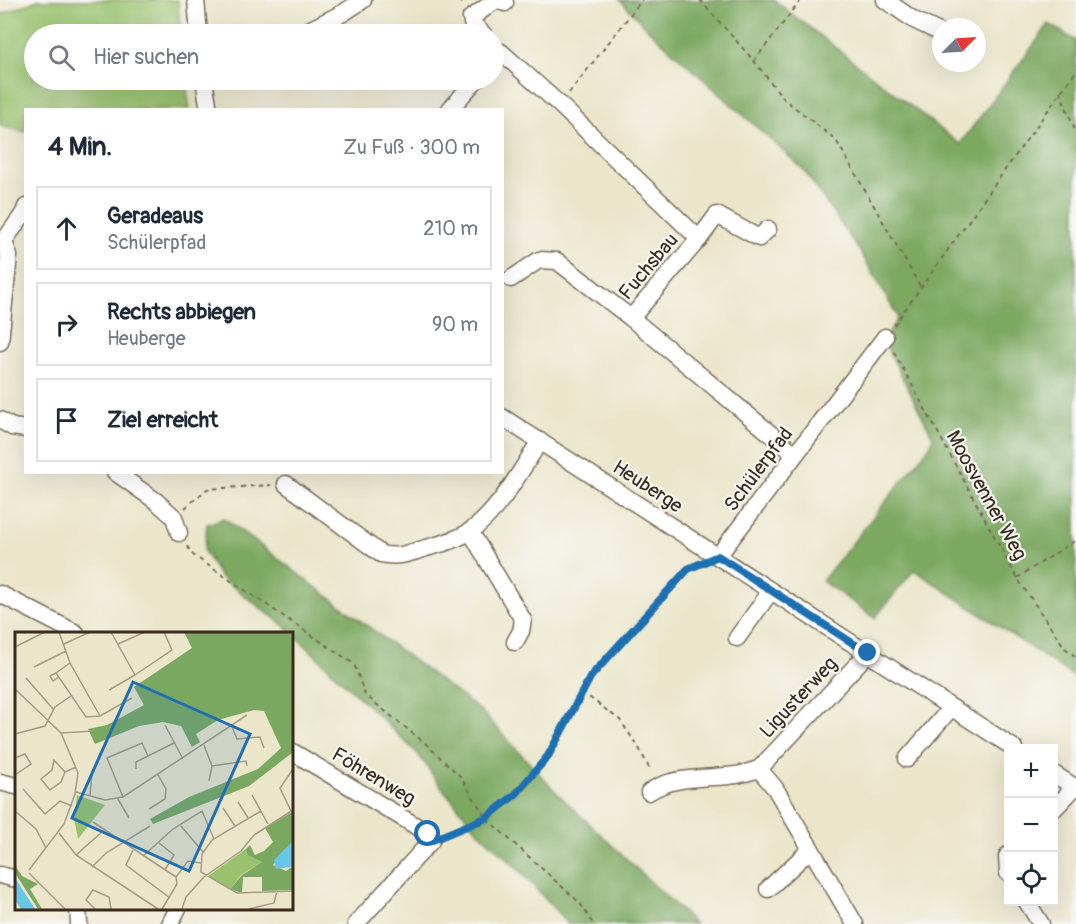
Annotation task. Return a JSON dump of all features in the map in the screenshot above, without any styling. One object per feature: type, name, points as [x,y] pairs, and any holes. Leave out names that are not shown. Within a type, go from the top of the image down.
[{"type":"street","points":[[196,0],[198,24]]},
{"type":"street","points":[[320,24],[363,0]]},
{"type":"street","points":[[473,24],[471,18],[496,0],[505,3]]},
{"type":"street","points":[[885,0],[914,20],[932,29]]},
{"type":"street","name":"Fuchsbau","points":[[504,59],[559,104],[699,239],[631,318],[795,454]]},
{"type":"street","points":[[206,90],[209,108]]},
{"type":"street","points":[[451,108],[467,90]]},
{"type":"street","points":[[0,342],[9,256],[2,239],[24,213]]},
{"type":"street","points":[[699,239],[717,215],[759,238],[768,230]]},
{"type":"street","points":[[511,279],[539,260],[557,261],[631,318]]},
{"type":"street","name":"Schülerpfad","points":[[718,556],[885,337]]},
{"type":"street","name":"Heuberge","points":[[504,418],[1008,744]]},
{"type":"street","points":[[0,420],[12,427],[24,429]]},
{"type":"street","points":[[286,484],[381,554],[393,557],[454,540],[470,531],[484,519],[502,497],[540,441]]},
{"type":"street","points":[[118,474],[156,501],[177,525]]},
{"type":"street","points":[[470,531],[524,620],[515,642]]},
{"type":"street","points":[[737,638],[771,591]]},
{"type":"street","points":[[0,594],[74,632]]},
{"type":"street","name":"Ligusterweg","points":[[759,769],[868,653]]},
{"type":"street","points":[[908,759],[951,708]]},
{"type":"street","name":"Föhrenweg","points":[[292,752],[421,829],[428,834],[430,841]]},
{"type":"street","points":[[653,789],[701,777],[736,775],[759,769],[776,788],[855,924]]},
{"type":"street","points":[[1058,777],[1075,788],[1058,804]]},
{"type":"street","points":[[0,782],[15,786]]},
{"type":"street","points":[[356,924],[430,841]]},
{"type":"street","points":[[768,889],[811,849]]},
{"type":"street","points":[[0,875],[15,879]]},
{"type":"street","points":[[1030,906],[1041,924]]},
{"type":"street","points":[[78,909],[79,924]]},
{"type":"street","points":[[170,924],[178,909]]},
{"type":"path","points":[[559,104],[642,0]]},
{"type":"path","points":[[700,0],[784,99],[836,140],[921,288]]},
{"type":"path","points":[[754,61],[801,0]]},
{"type":"path","points":[[885,337],[1076,71]]},
{"type":"path","points":[[1060,91],[1076,133]]},
{"type":"path","name":"Moosvenner Weg","points":[[885,337],[1017,578],[1065,648],[1076,657]]},
{"type":"path","points":[[286,484],[207,489],[177,525],[193,555],[354,664],[365,694],[426,744],[460,776],[486,818],[580,903],[593,924]]},
{"type":"path","points":[[1017,578],[1076,540]]},
{"type":"path","points":[[430,841],[486,818],[516,794],[548,756],[591,676],[688,569],[718,556]]},
{"type":"path","points":[[582,692],[620,720],[639,748],[653,789]]},
{"type":"green space","points":[[38,0],[178,0],[179,24],[24,24],[24,90],[187,90],[190,108],[24,108],[24,132],[0,126],[0,15]]},
{"type":"green space","points":[[620,0],[774,0],[960,144],[1049,24],[1076,41],[1076,678],[914,570],[875,618],[822,581],[930,446],[933,437],[884,342],[898,317],[861,253],[803,169],[650,31]]},
{"type":"green space","points":[[224,518],[482,712],[558,794],[695,924],[568,924],[518,869],[478,831],[442,788],[418,754],[292,632],[220,577],[204,551],[207,524]]},
{"type":"route","points":[[428,834],[430,841],[486,818],[516,794],[548,756],[591,676],[688,569],[718,556],[868,653]]}]
